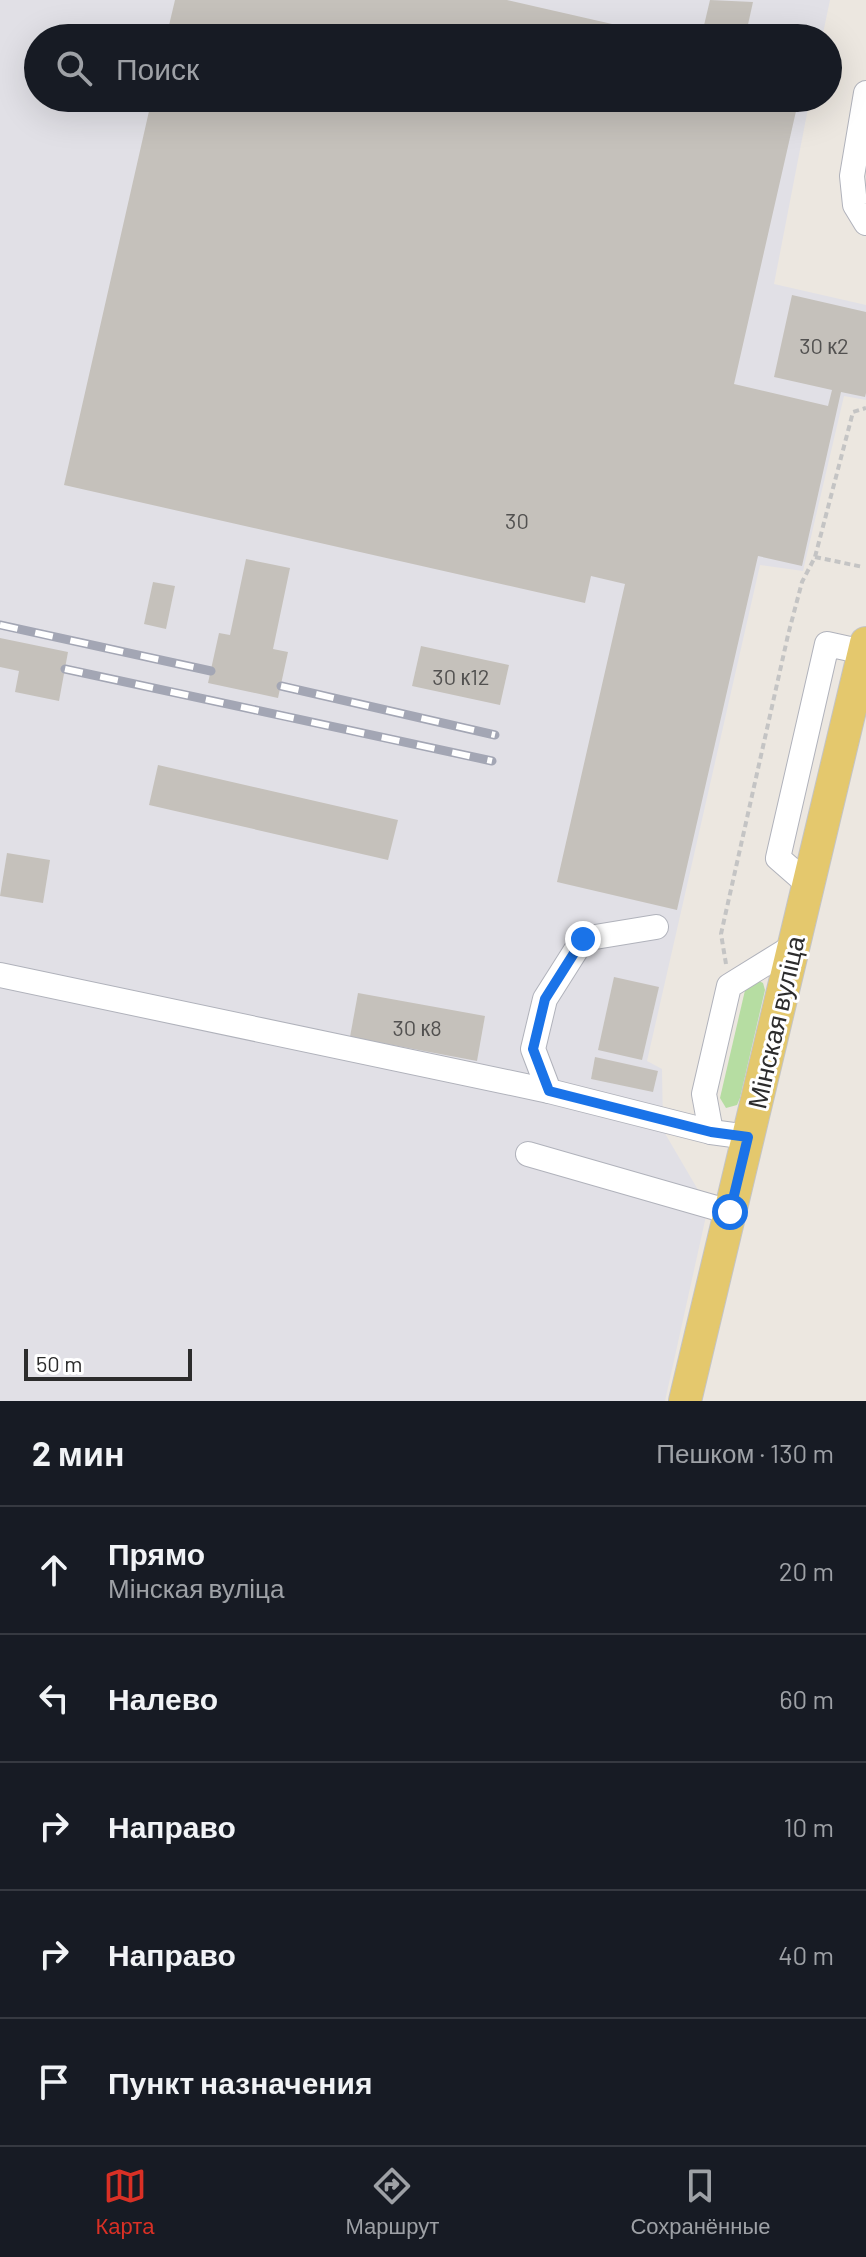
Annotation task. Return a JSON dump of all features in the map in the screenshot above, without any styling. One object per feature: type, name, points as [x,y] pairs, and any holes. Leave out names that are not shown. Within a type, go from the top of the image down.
[{"type":"main road","name":"Мінская вуліца","points":[[685,1401],[865,647]]},
{"type":"lane","points":[[866,93],[852,176],[855,205],[866,223]]},
{"type":"lane","points":[[549,1091],[533,1049],[545,999],[583,939],[656,927]]},
{"type":"lane","points":[[711,1132],[704,1094],[729,986],[792,947]]},
{"type":"lane","points":[[0,975],[549,1091],[711,1132],[748,1137]]},
{"type":"lane","points":[[528,1154],[730,1212]]},
{"type":"path","points":[[729,986],[721,934],[788,635],[802,582],[815,557],[853,412],[866,408]]},
{"type":"path","points":[[815,557],[863,567]]},
{"type":"shaded area","points":[[0,0],[830,0],[825,24],[24,24],[24,112],[807,112],[774,284],[866,305],[866,400],[844,396],[803,571],[760,565],[647,1061],[662,1069],[663,1130],[708,1207],[665,1401],[0,1401]]},
{"type":"green space","points":[[757,980],[763,983],[765,990],[740,1098],[737,1105],[726,1108],[720,1098],[746,986]]},
{"type":"building","points":[[175,0],[507,0],[612,24],[169,24]]},
{"type":"building","points":[[710,0],[753,2],[748,24],[704,24]]},
{"type":"building","points":[[149,112],[796,112],[734,384],[828,406],[832,390],[774,377],[792,295],[866,312],[866,393],[865,397],[841,392],[802,566],[758,556],[677,910],[557,882],[625,584],[591,576],[585,603],[64,485]]},
{"type":"building","points":[[246,559],[290,568],[273,649],[288,652],[278,698],[208,683],[219,633],[230,635]]},
{"type":"building","points":[[153,582],[175,586],[166,629],[144,624]]},
{"type":"building","points":[[0,638],[68,652],[59,701],[15,692],[19,671],[0,667]]},
{"type":"building","points":[[421,646],[509,665],[500,705],[412,686]]},
{"type":"building","points":[[158,765],[398,820],[388,860],[149,805]]},
{"type":"building","points":[[7,853],[50,860],[43,903],[0,896]]},
{"type":"building","points":[[614,977],[659,987],[642,1060],[598,1050]]},
{"type":"building","points":[[358,993],[485,1016],[477,1061],[350,1037]]},
{"type":"building","points":[[595,1057],[658,1071],[653,1092],[591,1079]]},
{"type":"railway","points":[[0,625],[211,671]]},
{"type":"railway","points":[[65,669],[492,761]]},
{"type":"railway","points":[[281,686],[495,735]]},
{"type":"route","points":[[583,939],[545,999],[533,1049],[549,1091],[711,1132],[748,1137],[730,1212]]}]
